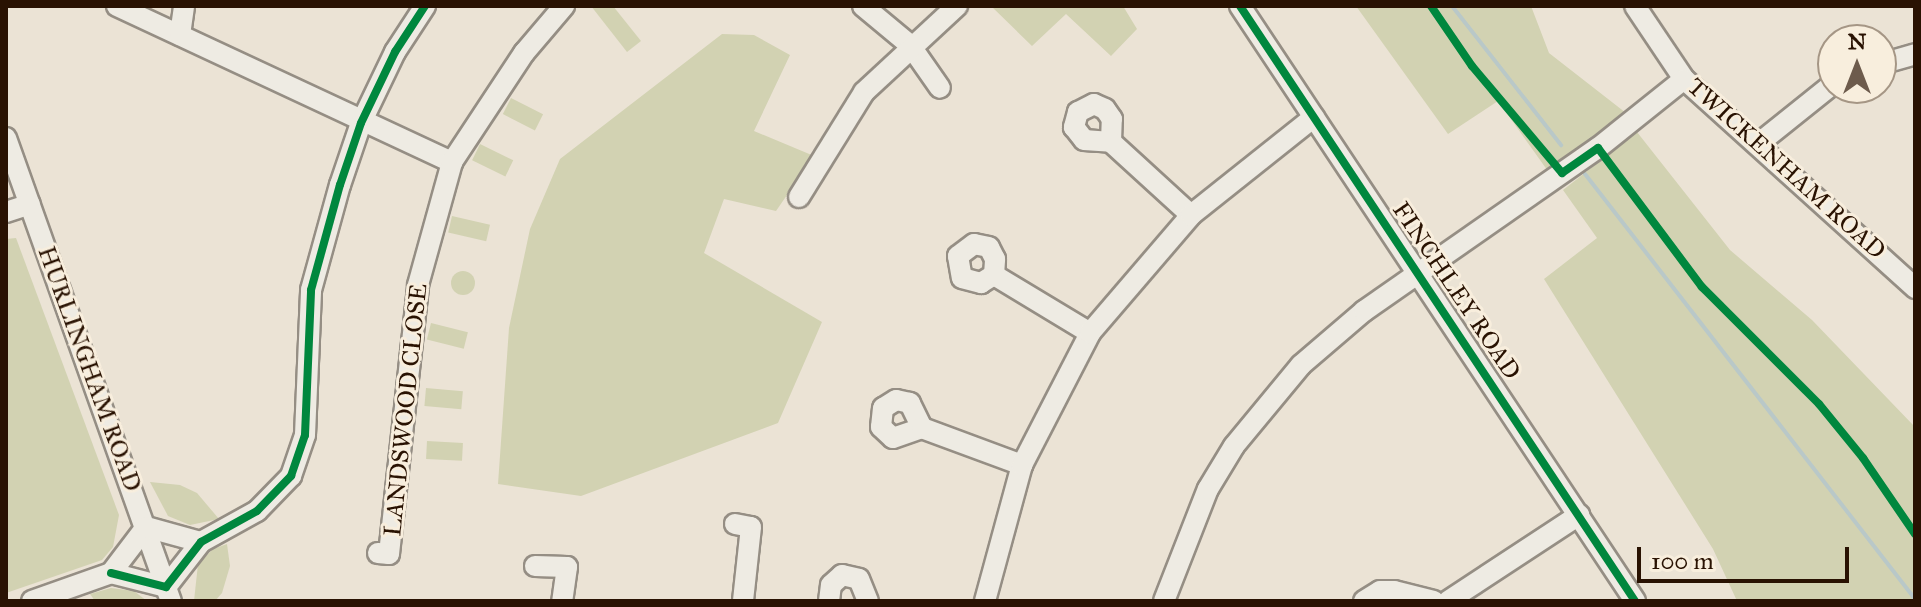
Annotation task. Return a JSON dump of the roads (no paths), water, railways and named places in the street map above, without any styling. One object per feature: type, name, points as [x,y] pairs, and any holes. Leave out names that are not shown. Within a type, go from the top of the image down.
[{"type":"street","points":[[117,6],[361,123],[452,162]]},
{"type":"street","points":[[180,35],[184,6]]},
{"type":"street","points":[[111,573],[168,594],[201,542],[257,511],[291,476],[305,435],[311,290],[361,123],[395,52],[425,6]]},
{"type":"street","name":"LANDSWOOD CLOSE","points":[[378,553],[389,554],[418,285],[452,162],[524,53],[564,6]]},
{"type":"street","points":[[863,6],[910,45],[941,89]]},
{"type":"street","points":[[799,197],[864,92],[910,45],[957,6]]},
{"type":"street","name":"FINCHLEY ROAD","points":[[1240,6],[1419,271],[1635,601]]},
{"type":"street","name":"TWICKENHAM ROAD","points":[[1635,6],[1684,79],[1915,288]]},
{"type":"street","points":[[1164,601],[1208,489],[1274,395],[1364,311],[1598,148],[1684,79]]},
{"type":"street","points":[[1758,144],[1817,97]]},
{"type":"street","points":[[985,601],[1022,465],[1090,333],[1191,215],[1314,117]]},
{"type":"street","name":"HURLINGHAM ROAD","points":[[6,138],[168,594]]},
{"type":"street","points":[[1111,142],[1191,215]]},
{"type":"street","points":[[6,212],[30,204]]},
{"type":"street","points":[[994,275],[1090,333]]},
{"type":"street","points":[[922,428],[1022,465]]},
{"type":"street","points":[[1448,601],[1579,515]]},
{"type":"street","points":[[735,524],[751,527],[743,601]]},
{"type":"street","points":[[32,601],[111,573],[146,527],[201,542]]},
{"type":"street","points":[[535,566],[567,567],[562,601]]},
{"type":"street","points":[[829,601],[831,585],[842,575],[859,579],[875,600]]},
{"type":"street","points":[[1364,601],[1380,591],[1394,591],[1434,601]]},
{"type":"waterway","points":[[1452,6],[1561,145]]},
{"type":"waterway","points":[[1585,174],[1915,599]]}]
